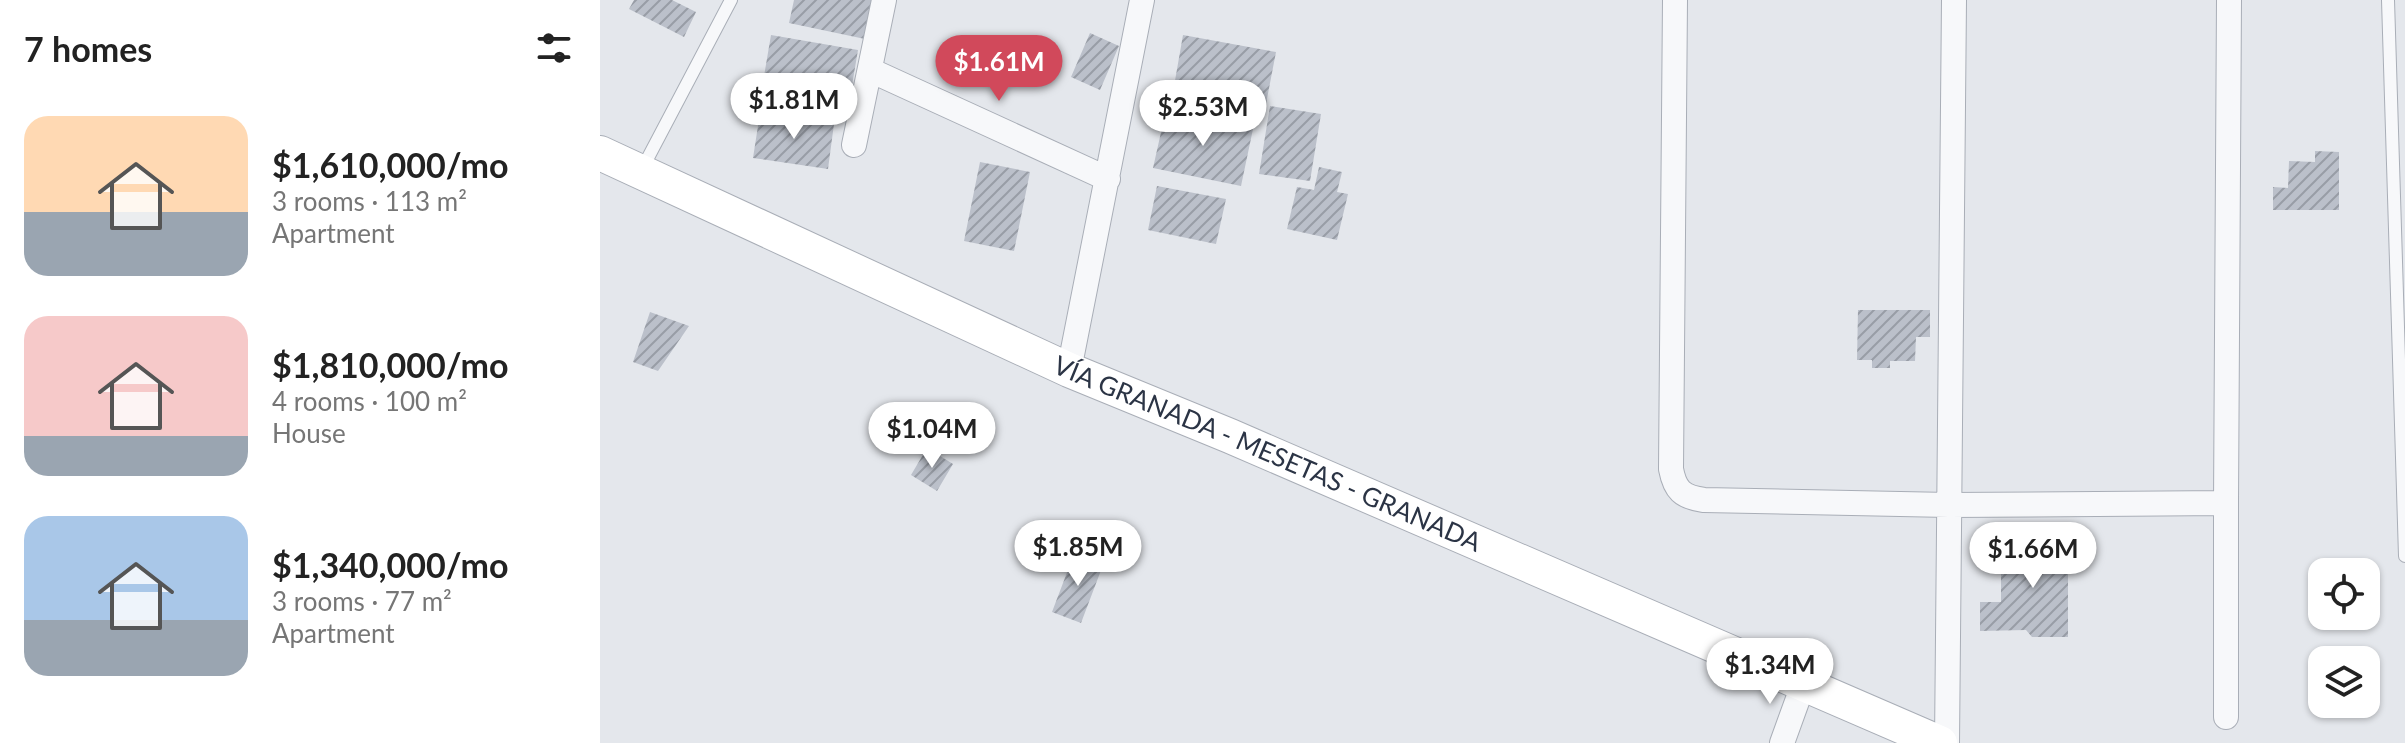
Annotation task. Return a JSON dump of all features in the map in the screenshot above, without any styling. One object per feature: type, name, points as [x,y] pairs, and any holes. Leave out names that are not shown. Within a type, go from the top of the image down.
[{"type":"main road","name":"VÍA GRANADA - MESETAS - GRANADA","points":[[600,153],[1069,370],[1230,436],[1940,743]]},
{"type":"street","points":[[854,145],[884,0]]},
{"type":"street","points":[[1069,370],[1142,0]]},
{"type":"street","points":[[1675,0],[1671,453],[1675,487],[1687,498],[1949,505],[2226,503]]},
{"type":"street","points":[[1947,743],[1954,0]]},
{"type":"street","points":[[2226,717],[2229,0]]},
{"type":"street","points":[[870,70],[1108,179]]},
{"type":"street","points":[[1782,743],[1803,685]]},
{"type":"lane","points":[[641,171],[731,0]]},
{"type":"lane","points":[[2388,0],[2405,556]]},
{"type":"building","points":[[634,0],[672,0],[696,12],[684,37],[629,9]]},
{"type":"building","points":[[794,0],[873,0],[865,39],[789,23]]},
{"type":"building","points":[[1090,33],[1119,46],[1100,90],[1071,77]]},
{"type":"building","points":[[771,35],[858,50],[848,109],[761,94]]},
{"type":"building","points":[[1183,35],[1276,52],[1265,109],[1173,92]]},
{"type":"building","points":[[1270,106],[1321,114],[1310,181],[1259,174]]},
{"type":"building","points":[[1166,110],[1253,129],[1241,186],[1153,168]]},
{"type":"building","points":[[760,113],[834,124],[828,169],[753,158]]},
{"type":"building","points":[[2315,151],[2339,152],[2339,210],[2273,210],[2273,187],[2288,188],[2289,161],[2315,162]]},
{"type":"building","points":[[980,162],[1030,172],[1014,251],[964,241]]},
{"type":"building","points":[[1319,167],[1342,172],[1337,192],[1348,194],[1337,240],[1287,229],[1297,187],[1314,190]]},
{"type":"building","points":[[1157,186],[1226,199],[1216,244],[1148,230]]},
{"type":"building","points":[[1858,310],[1930,310],[1930,337],[1916,337],[1915,361],[1890,361],[1890,368],[1872,368],[1872,360],[1857,360]]},
{"type":"building","points":[[650,312],[689,326],[658,371],[633,362]]},
{"type":"building","points":[[927,448],[953,464],[937,491],[911,475]]},
{"type":"building","points":[[2068,533],[2068,637],[2032,637],[2026,630],[1980,631],[1980,602],[2001,602],[2001,552],[2031,552],[2031,534]]},
{"type":"building","points":[[1074,554],[1103,565],[1081,623],[1052,612]]}]
